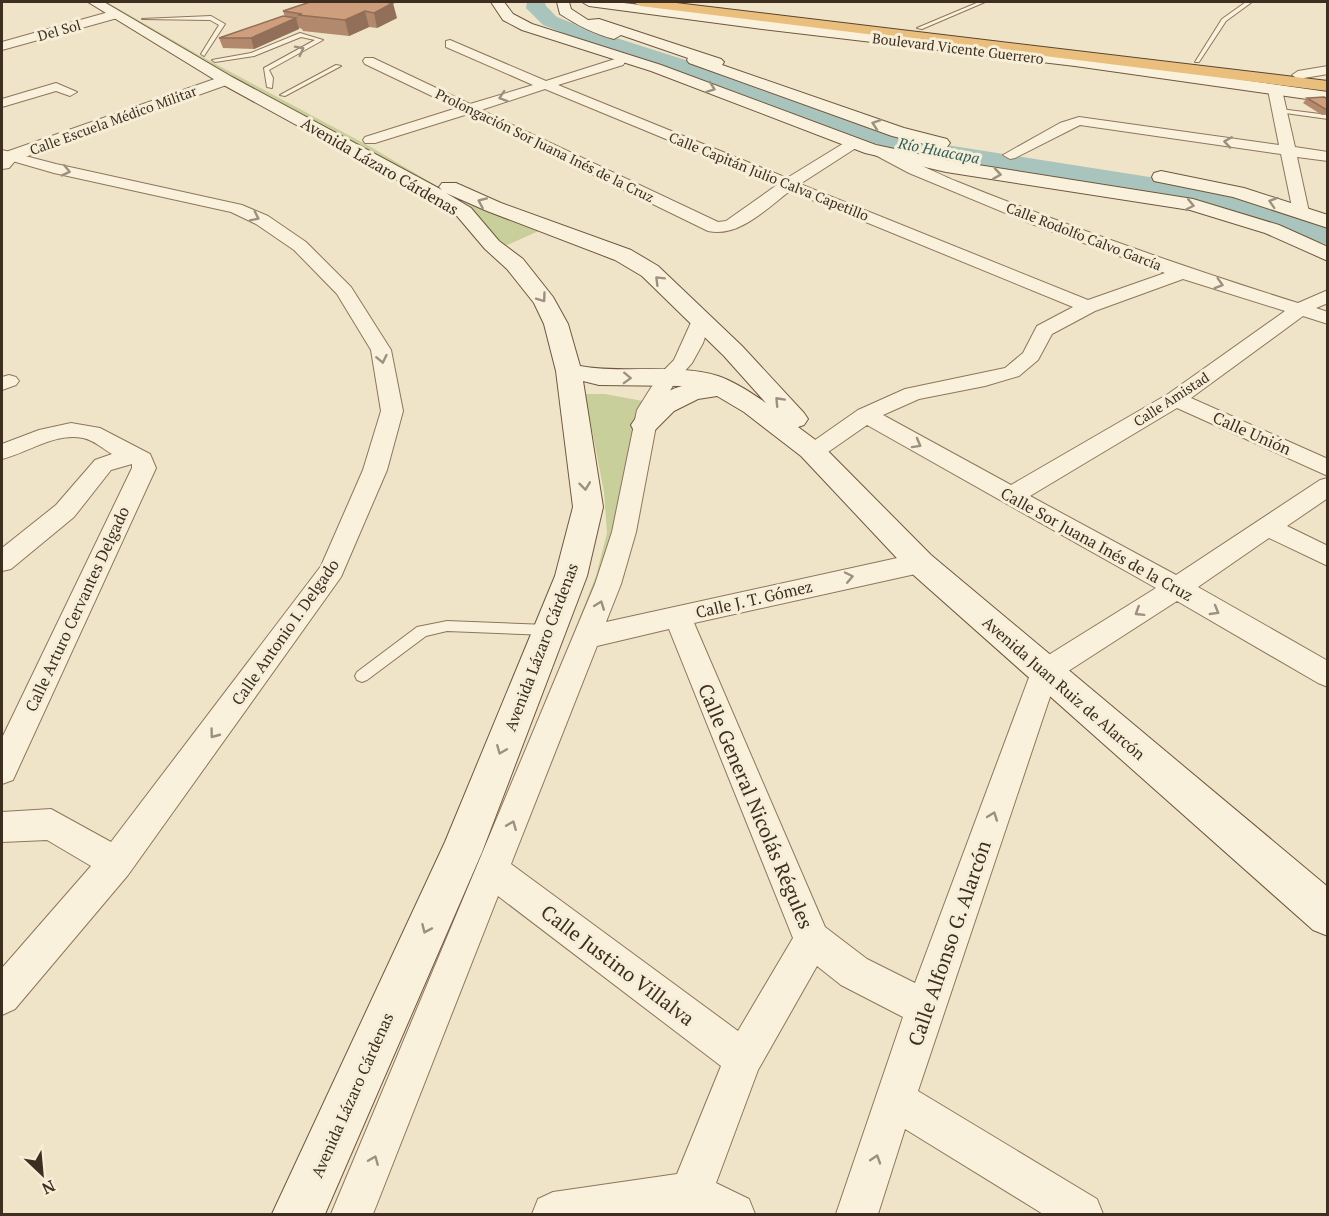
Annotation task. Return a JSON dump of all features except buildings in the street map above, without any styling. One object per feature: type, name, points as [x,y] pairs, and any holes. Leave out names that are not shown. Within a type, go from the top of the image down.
[{"type":"highway","name":"Boulevard Vicente Guerrero","points":[[640,2],[1155,65],[1328,82]]},
{"type":"highway","name":"Boulevard Vicente Guerrero","points":[[668,2],[1328,82]]},
{"type":"highway","points":[[783,15],[815,16]]},
{"type":"highway","points":[[1075,62],[1155,65]]},
{"type":"main road","points":[[486,2],[492,14],[513,27],[619,62],[679,77]]},
{"type":"main road","points":[[498,2],[508,17],[527,27],[656,68],[863,146],[946,166],[1193,205],[1272,229],[1328,255]]},
{"type":"main road","points":[[563,2],[565,10],[586,25],[725,70],[898,132],[954,145]]},
{"type":"main road","points":[[589,2],[573,3],[571,6],[574,11],[591,21],[776,82],[803,97]]},
{"type":"main road","name":"Boulevard Vicente Guerrero","points":[[589,2],[1075,62],[1328,97]]},
{"type":"main road","name":"Boulevard Vicente Guerrero","points":[[705,2],[1197,61],[1298,75],[1328,82]]},
{"type":"main road","name":"Del Sol","points":[[2,46],[117,7]]},
{"type":"main road","name":"Avenida Lázaro Cárdenas","points":[[117,7],[464,212],[492,245],[520,248],[556,324],[569,371],[588,507],[571,576],[461,852],[298,1215]]},
{"type":"main road","name":"Avenida Lázaro Cárdenas","points":[[215,65],[277,91],[370,140],[465,195],[623,255],[650,272],[733,351],[794,418],[812,451]]},
{"type":"main road","name":"Calle Escuela Médico Militar","points":[[4,158],[215,65]]},
{"type":"main road","points":[[987,151],[1045,160]]},
{"type":"main road","points":[[1138,173],[1237,192],[1328,222]]},
{"type":"main road","points":[[520,248],[548,232],[564,232]]},
{"type":"main road","points":[[569,371],[599,376],[689,379],[711,382],[734,393],[812,451]]},
{"type":"main road","points":[[644,424],[663,403],[680,395],[701,391],[734,393]]},
{"type":"main road","name":"Avenida Juan Ruiz de Alarcón","points":[[812,451],[920,563],[1328,915]]},
{"type":"street","name":"Calle Capitán Julio Calva Capetillo","points":[[450,44],[1088,307]]},
{"type":"street","name":"Prolongación Sor Juana Inés de la Cruz","points":[[369,61],[714,226],[722,228],[732,225],[789,184]]},
{"type":"street","points":[[370,140],[619,62]]},
{"type":"street","points":[[1298,75],[1328,70]]},
{"type":"street","points":[[2,103],[57,87],[70,92],[7,111],[2,109]]},
{"type":"street","points":[[1275,90],[1301,212]]},
{"type":"street","points":[[1011,154],[1079,121],[1328,157]]},
{"type":"street","points":[[789,184],[863,146]]},
{"type":"street","name":"Calle Rodolfo Calvo García","points":[[863,146],[914,170],[1038,220],[1182,273],[1328,318]]},
{"type":"street","name":"Calle Antonio I. Delgado","points":[[2,996],[116,863],[332,570],[375,470],[392,411],[381,350],[344,291],[300,246],[262,220],[236,208],[4,158]]},
{"type":"street","points":[[812,451],[866,415],[913,394],[985,380],[1012,372],[1031,356],[1044,330],[1088,307],[1182,273]]},
{"type":"street","name":"Calle Amistad","points":[[1011,496],[1176,399],[1302,309],[1328,295]]},
{"type":"street","points":[[352,1215],[588,638],[624,532],[648,410],[666,379],[682,363],[693,343],[700,322]]},
{"type":"street","name":"Calle Unión","points":[[1176,399],[1328,468]]},
{"type":"street","name":"Calle Sor Juana Inés de la Cruz","points":[[866,415],[1328,675]]},
{"type":"street","points":[[2,452],[63,431],[90,432],[131,456]]},
{"type":"street","points":[[2,562],[65,512],[103,465],[131,456]]},
{"type":"street","name":"Calle Arturo Cervantes Delgado","points":[[2,770],[144,468],[142,459],[131,456]]},
{"type":"street","points":[[1044,672],[1177,588],[1328,486]]},
{"type":"street","points":[[1267,527],[1328,557]]},
{"type":"street","name":"Calle J. T. Gómez","points":[[588,638],[677,616],[920,563]]},
{"type":"street","name":"Calle General Nicolás Régules","points":[[677,616],[812,940],[854,972],[925,1008]]},
{"type":"street","name":"Calle Alfonso G. Alarcón","points":[[857,1215],[925,1008],[1044,672]]},
{"type":"street","points":[[2,827],[51,824],[116,863]]},
{"type":"street","name":"Calle Justino Villalva","points":[[493,871],[743,1059]]},
{"type":"street","points":[[691,1193],[743,1059],[812,940]]},
{"type":"street","points":[[895,1100],[1082,1215]]},
{"type":"street","points":[[553,1215],[691,1193],[734,1215]]},
{"type":"lane","points":[[920,28],[982,2]]},
{"type":"lane","points":[[1197,61],[1224,20],[1249,2]]},
{"type":"lane","points":[[117,7],[211,18],[222,24],[215,65],[252,55],[300,35],[320,40],[266,69],[277,91],[338,66]]},
{"type":"lane","points":[[1280,111],[1328,117]]},
{"type":"lane","points":[[362,676],[422,631],[447,626],[548,630]]},
{"type":"green space","points":[[102,2],[107,2],[197,54],[369,146],[454,196],[541,230],[505,246],[481,221]]},
{"type":"green space","points":[[585,394],[605,394],[643,401],[628,456],[623,513],[435,1024],[359,1214],[345,1214],[596,576],[607,533],[604,492]]},
{"type":"waterway","name":"Río Huacapa","points":[[536,2],[536,8],[550,21],[575,31],[712,76],[910,147],[1175,190],[1278,217],[1328,236]]}]
